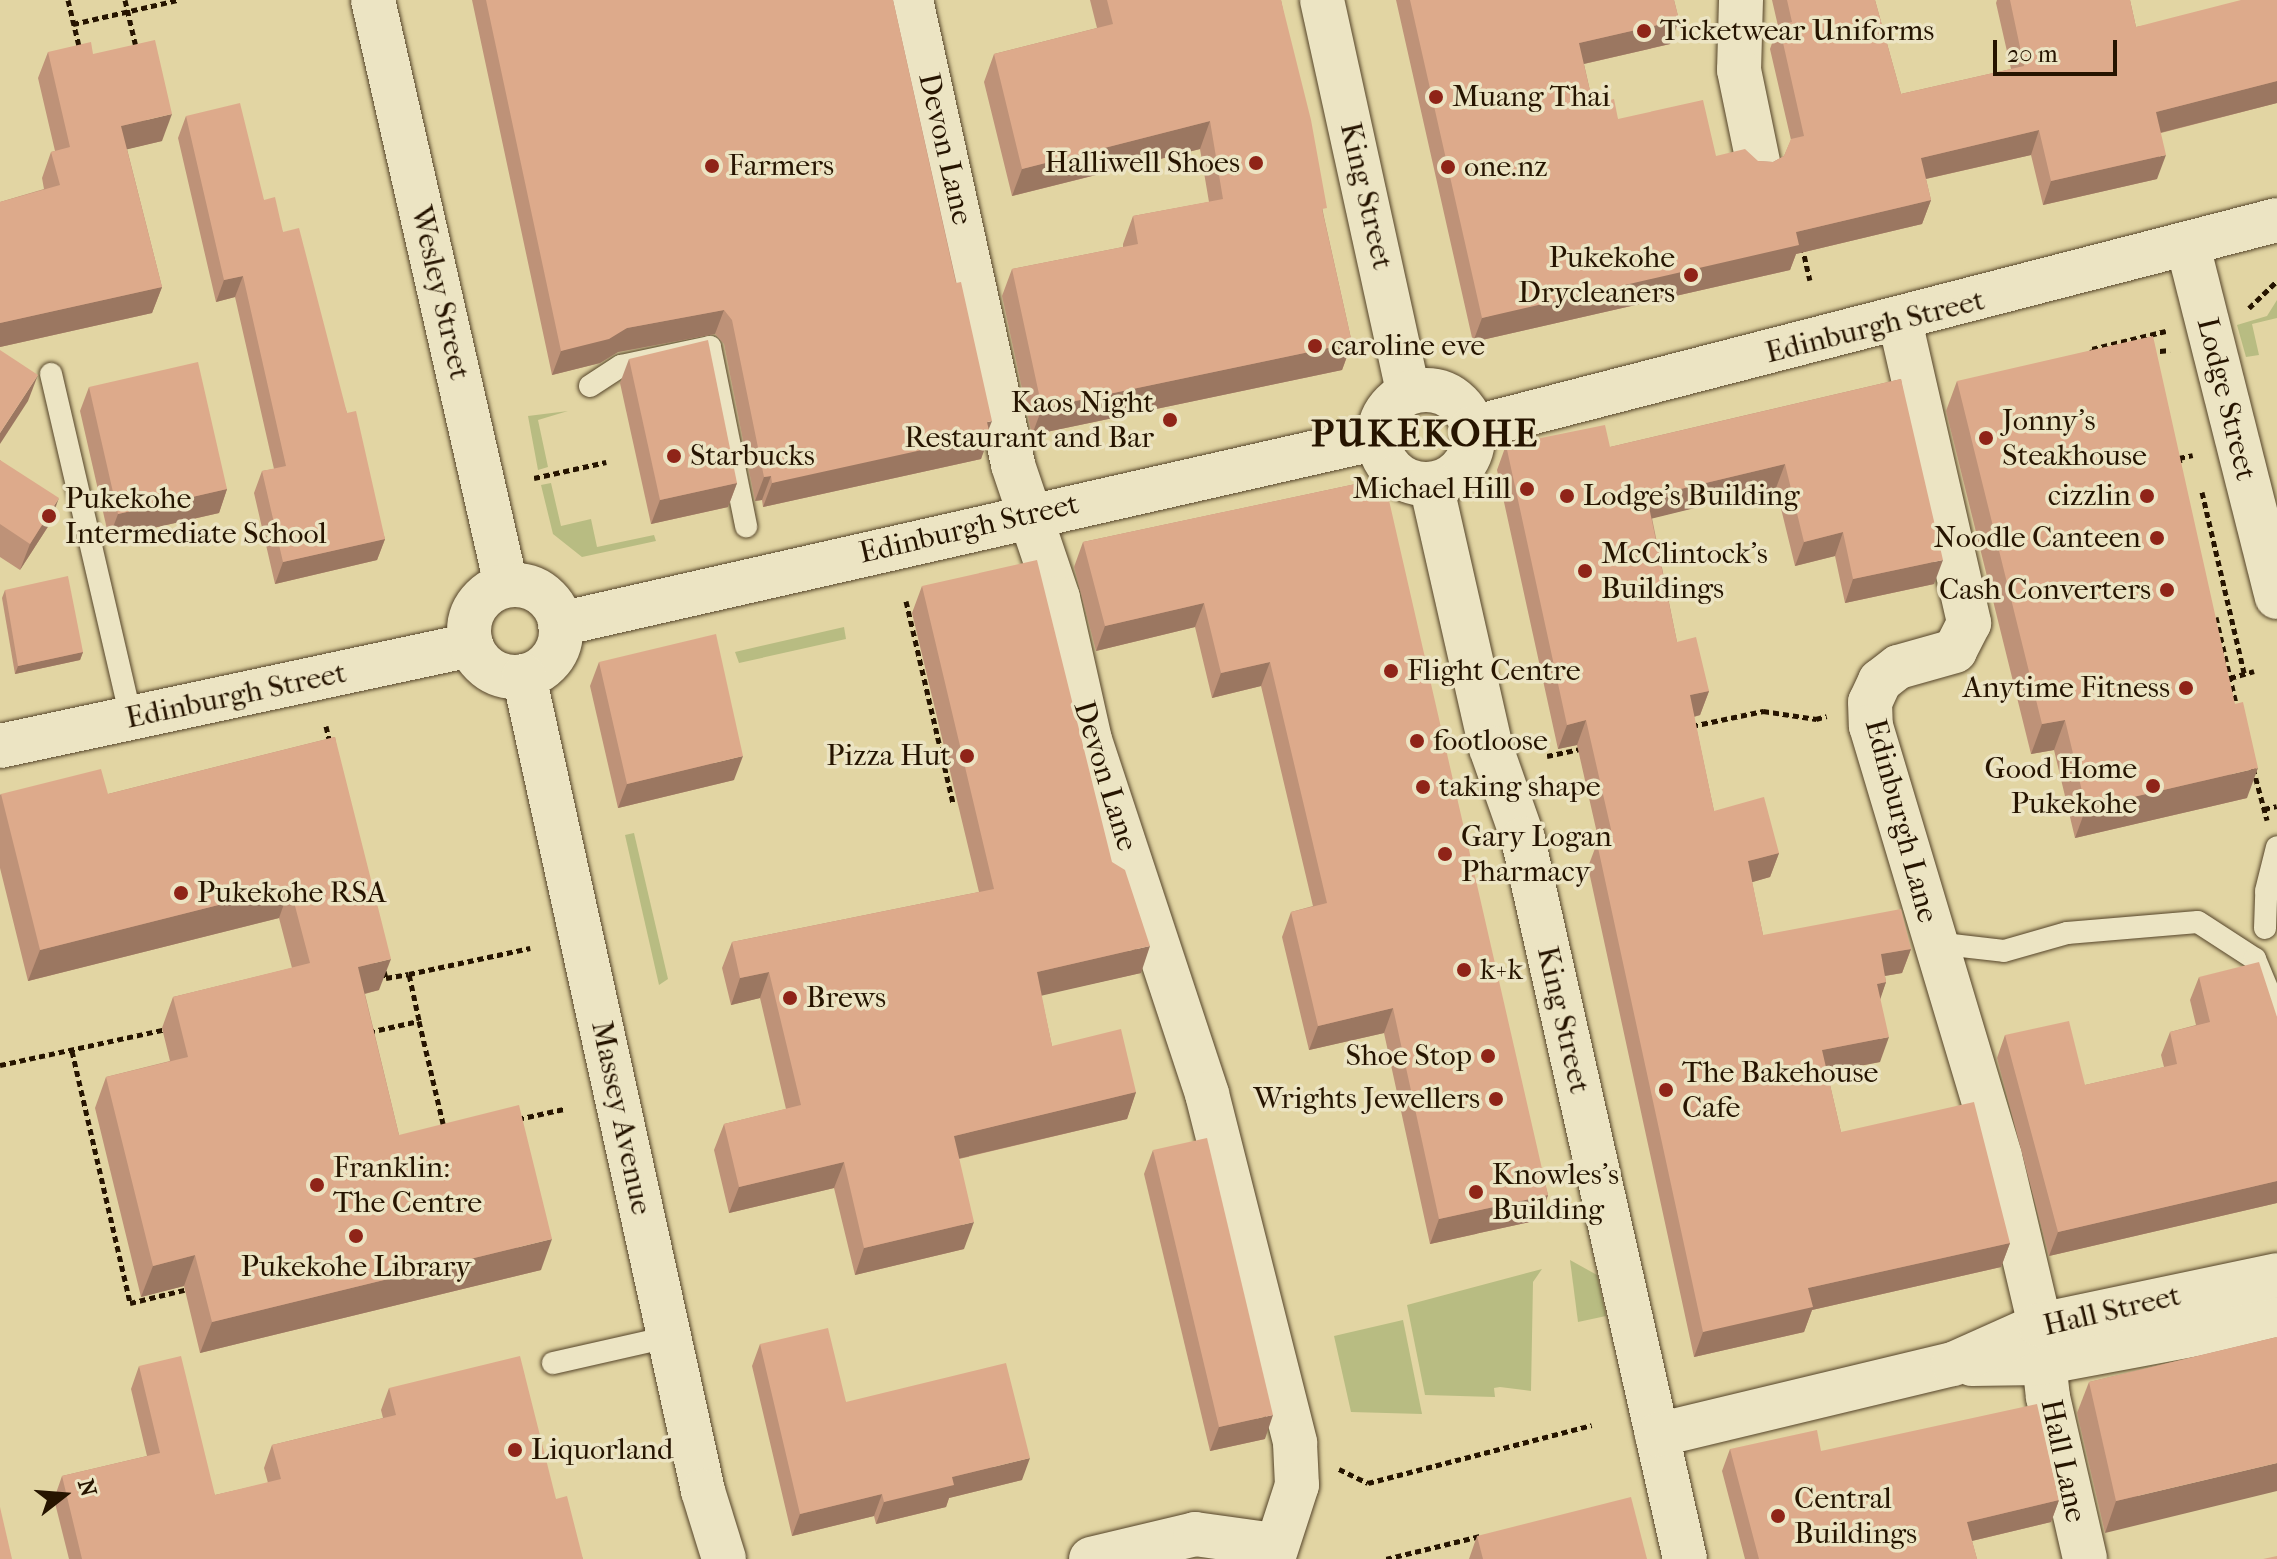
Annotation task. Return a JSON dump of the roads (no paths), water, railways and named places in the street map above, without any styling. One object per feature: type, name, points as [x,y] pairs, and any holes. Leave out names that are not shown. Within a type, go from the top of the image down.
[{"type":"street","name":"Wesley Street","points":[[373,0],[506,585]]},
{"type":"street","name":"Devon Lane","points":[[911,0],[1013,465],[1056,588],[1090,740],[1207,1094],[1295,1443],[1297,1485],[1273,1552]]},
{"type":"street","name":"King Street","points":[[1322,0],[1408,392]]},
{"type":"street","points":[[1741,0],[1739,70],[1758,162]]},
{"type":"street","name":"Edinburgh Street","points":[[1472,428],[1900,321],[2277,220]]},
{"type":"street","name":"Lodge Street","points":[[2188,246],[2277,597]]},
{"type":"street","name":"Edinburgh Lane","points":[[1900,321],[1969,623],[1955,651],[1898,667],[1880,681],[1870,702],[1871,726],[1997,1144],[2041,1344]]},
{"type":"street","points":[[1408,392],[1440,392],[1453,399],[1472,428],[1472,445],[1461,467],[1431,484],[1401,477],[1382,454],[1378,438],[1389,407],[1408,392]]},
{"type":"street","name":"Edinburgh Street","points":[[560,624],[1378,438]]},
{"type":"street","name":"King Street","points":[[1431,484],[1491,748],[1523,839],[1685,1559]]},
{"type":"street","points":[[506,585],[537,590],[552,604],[560,624],[549,662],[524,676],[493,671],[471,645],[469,623],[478,602],[506,585]]},
{"type":"street","name":"Edinburgh Street","points":[[0,746],[471,645]]},
{"type":"street","name":"Massey Avenue","points":[[524,676],[668,1337],[703,1491],[724,1559]]},
{"type":"street","name":"Hall Street","points":[[1657,1435],[2041,1344],[2277,1275]]},
{"type":"street","name":"Hall Street","points":[[2041,1344],[2277,1319]]},
{"type":"street","name":"Hall Lane","points":[[2041,1344],[2085,1559]]},
{"type":"street","points":[[1091,1559],[1195,1534],[1273,1552]]},
{"type":"lane","points":[[590,386],[621,366],[710,347],[746,526]]},
{"type":"lane","points":[[51,374],[131,718]]},
{"type":"lane","points":[[2265,928],[2273,838]]},
{"type":"lane","points":[[1935,943],[2004,951],[2067,933],[2141,923],[2198,922],[2255,959],[2277,1012]]},
{"type":"lane","points":[[553,1363],[668,1337]]},
{"type":"place","name":"Ticketwear Uniforms","points":[[1644,31]]},
{"type":"place","name":"Muang Thai","points":[[1436,97]]},
{"type":"place","name":"Halliwell Shoes","points":[[1256,163]]},
{"type":"place","name":"Farmers","points":[[712,166]]},
{"type":"place","name":"one.nz","points":[[1448,167]]},
{"type":"place","name":"Pukekohe Drycleaners","points":[[1691,275]]},
{"type":"place","name":"caroline eve","points":[[1315,346]]},
{"type":"place","name":"Kaos Night Restaurant and Bar","points":[[1170,420]]},
{"type":"place","name":"Jonny's Steakhouse","points":[[1986,438]]},
{"type":"place","name":"Starbucks","points":[[674,456]]},
{"type":"place","name":"Michael Hill","points":[[1527,489]]},
{"type":"place","name":"Lodge's Building","points":[[1567,496]]},
{"type":"place","name":"cizzlin","points":[[2147,496]]},
{"type":"place","name":"Pukekohe Intermediate School","points":[[49,516]]},
{"type":"place","name":"Noodle Canteen","points":[[2157,538]]},
{"type":"place","name":"McClintock’s Buildings","points":[[1585,571]]},
{"type":"place","name":"Cash Converters","points":[[2167,590]]},
{"type":"place","name":"Flight Centre","points":[[1391,671]]},
{"type":"place","name":"Anytime Fitness","points":[[2186,688]]},
{"type":"place","name":"footloose","points":[[1417,741]]},
{"type":"place","name":"Pizza Hut","points":[[967,756]]},
{"type":"place","name":"Good Home Pukekohe","points":[[2153,786]]},
{"type":"place","name":"taking shape","points":[[1423,787]]},
{"type":"place","name":"Gary Logan Pharmacy","points":[[1445,854]]},
{"type":"place","name":"Pukekohe RSA","points":[[181,893]]},
{"type":"place","name":"k+k","points":[[1464,970]]},
{"type":"place","name":"Brews","points":[[790,998]]},
{"type":"place","name":"Shoe Stop","points":[[1488,1056]]},
{"type":"place","name":"The Bakehouse Cafe","points":[[1666,1090]]},
{"type":"place","name":"Wrights Jewellers","points":[[1496,1099]]},
{"type":"place","name":"Franklin: The Centre","points":[[317,1185]]},
{"type":"place","name":"Knowles's Building","points":[[1476,1192]]},
{"type":"place","name":"Pukekohe Library","points":[[356,1236]]},
{"type":"place","name":"Liquorland","points":[[515,1450]]},
{"type":"place","name":"Central Buildings","points":[[1778,1516]]},
{"type":"district","name":"PUKEKOHE","points":[[1425,434]]}]
